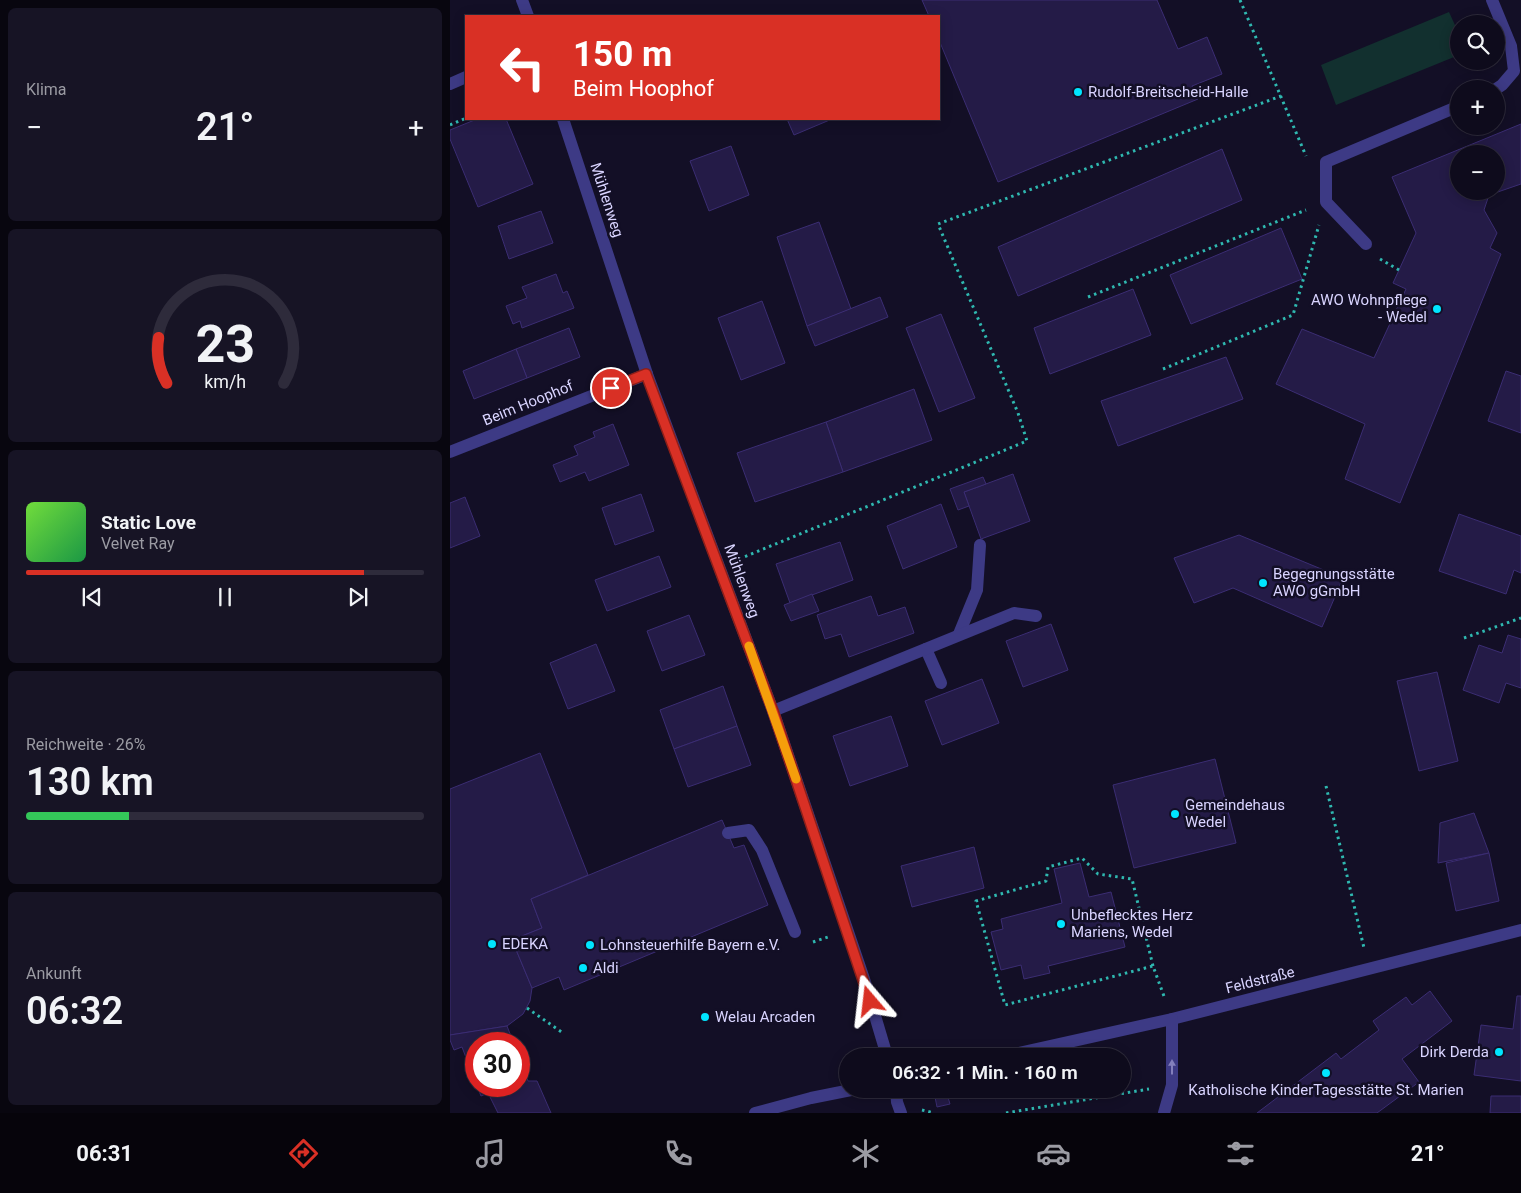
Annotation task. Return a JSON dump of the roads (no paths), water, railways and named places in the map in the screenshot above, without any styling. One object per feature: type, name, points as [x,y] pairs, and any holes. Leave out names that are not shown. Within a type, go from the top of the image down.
[{"type":"street","points":[[522,0],[528,15]]},
{"type":"street","points":[[1492,0],[1511,46],[1514,71],[1505,82]]},
{"type":"street","points":[[450,84],[465,77]]},
{"type":"street","points":[[1366,244],[1326,202],[1326,162],[1450,110]]},
{"type":"street","name":"Mühlenweg","points":[[562,120],[646,374],[773,711],[848,931],[885,1048]]},
{"type":"street","name":"Beim Hoophof","points":[[450,452],[646,374]]},
{"type":"street","points":[[959,634],[977,590],[980,545]]},
{"type":"street","points":[[773,711],[1014,613],[1036,616]]},
{"type":"street","points":[[926,649],[942,683]]},
{"type":"street","points":[[728,833],[749,830],[762,850],[795,932]]},
{"type":"street","name":"Feldstraße","points":[[1042,1048],[1172,1019],[1521,930]]},
{"type":"street","points":[[1164,1113],[1172,1085],[1172,1019]]},
{"type":"street","points":[[755,1113],[839,1092]]},
{"type":"street","points":[[897,1098],[901,1113]]},
{"type":"place","name":"Rudolf-Breitscheid-Halle","points":[[1078,92]]},
{"type":"place","name":"AWO Wohnpflege - Wedel","points":[[1437,309]]},
{"type":"place","name":"Begegnungsstätte AWO gGmbH","points":[[1263,583]]},
{"type":"place","name":"Gemeindehaus Wedel","points":[[1175,814]]},
{"type":"place","name":"Unbeflecktes Herz Mariens, Wedel","points":[[1061,924]]},
{"type":"place","name":"EDEKA","points":[[492,944]]},
{"type":"place","name":"Lohnsteuerhilfe Bayern e.V.","points":[[590,945]]},
{"type":"place","name":"Aldi","points":[[583,968]]},
{"type":"place","name":"Welau Arcaden","points":[[705,1017]]},
{"type":"place","name":"Dirk Derda","points":[[1499,1052]]},
{"type":"place","name":"Katholische KinderTagesstätte St. Marien","points":[[1326,1073]]}]
